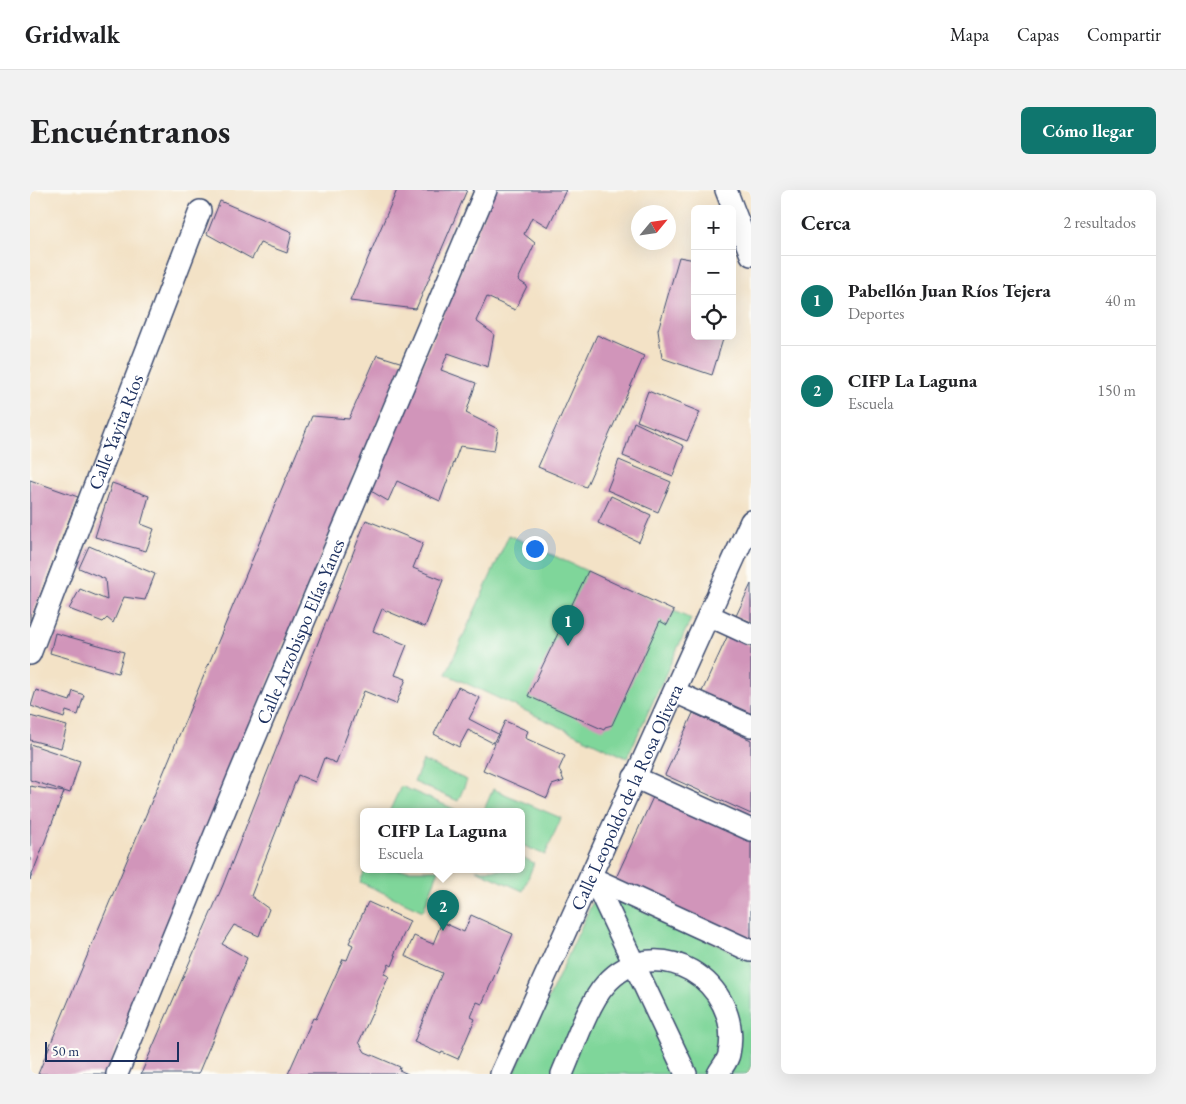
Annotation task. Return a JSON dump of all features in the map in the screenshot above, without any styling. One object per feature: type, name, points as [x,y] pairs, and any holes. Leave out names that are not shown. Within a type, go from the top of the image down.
[{"type":"street","name":"Calle Arzobispo Elías Yanes","points":[[116,1074],[238,778],[486,190]]},
{"type":"street","points":[[726,190],[751,254]]},
{"type":"street","name":"Calle Yayita Ríos","points":[[30,654],[200,211]]},
{"type":"street","name":"Calle Leopoldo de la Rosa Olivera","points":[[500,1074],[598,881],[634,777],[710,616],[751,521]]},
{"type":"street","points":[[710,616],[751,635]]},
{"type":"street","points":[[675,692],[751,726]]},
{"type":"street","points":[[634,777],[751,830]]},
{"type":"street","points":[[598,881],[751,951]]},
{"type":"street","points":[[598,881],[600,892],[686,1074]]},
{"type":"street","points":[[562,1074],[595,1000],[604,985],[617,974],[635,964],[666,962],[685,967],[712,985],[724,1004],[731,1030],[729,1056],[718,1074]]},
{"type":"green space","points":[[509,535],[691,619],[627,758],[446,674]]},
{"type":"green space","points":[[423,761],[467,780],[458,801],[414,782]]},
{"type":"green space","points":[[401,786],[452,808],[391,808]]},
{"type":"green space","points":[[493,789],[561,818],[545,855],[525,846],[525,808],[485,808]]},
{"type":"green space","points":[[525,858],[534,863],[523,891],[483,873],[525,873]]},
{"type":"green space","points":[[364,873],[438,873],[423,911],[360,882]]},
{"type":"green space","points":[[598,890],[751,960],[751,1066],[747,1074],[514,1074]]},
{"type":"building","points":[[397,190],[467,190],[416,309],[350,301]]},
{"type":"building","points":[[494,190],[566,190],[548,227],[532,217],[524,234],[535,243],[518,280],[527,286],[515,310],[487,297],[476,321],[494,334],[488,367],[448,353],[441,370],[476,383],[466,413],[498,429],[494,451],[460,446],[440,501],[397,481],[388,501],[371,491]]},
{"type":"building","points":[[220,201],[292,232],[287,253],[260,243],[252,259],[207,234]]},
{"type":"building","points":[[679,257],[691,259],[691,340],[723,340],[712,375],[662,358],[658,330]]},
{"type":"building","points":[[597,335],[644,356],[586,487],[538,467]]},
{"type":"building","points":[[377,355],[403,363],[354,476],[106,1074],[38,1074],[312,416],[349,419]]},
{"type":"building","points":[[648,391],[700,412],[687,441],[637,421]]},
{"type":"building","points":[[634,422],[684,446],[673,476],[623,456]]},
{"type":"building","points":[[619,460],[671,482],[658,512],[607,490]]},
{"type":"building","points":[[30,480],[78,497],[30,622]]},
{"type":"building","points":[[112,483],[149,496],[141,524],[154,529],[146,551],[95,537]]},
{"type":"building","points":[[611,496],[651,515],[639,542],[598,523]]},
{"type":"building","points":[[366,520],[423,543],[413,568],[443,580],[425,627],[382,609],[373,631],[407,645],[395,675],[406,679],[396,704],[364,691],[336,763],[324,758],[315,782],[298,775],[251,896],[269,909],[259,936],[234,925],[222,944],[247,958],[198,1074],[141,1074],[223,885]]},
{"type":"building","points":[[89,546],[155,574],[145,600],[124,597],[113,623],[107,618],[103,622],[69,609],[80,589],[107,600],[105,579],[79,568]]},
{"type":"building","points":[[588,571],[674,611],[667,625],[660,621],[612,725],[605,727],[604,730],[528,696]]},
{"type":"building","points":[[751,584],[751,622],[736,616]]},
{"type":"building","points":[[55,633],[124,652],[118,673],[50,653]]},
{"type":"building","points":[[728,635],[751,646],[751,722],[699,698]]},
{"type":"building","points":[[458,687],[480,698],[469,719],[498,734],[493,743],[468,730],[459,747],[434,734]]},
{"type":"building","points":[[36,690],[70,701],[73,691],[84,695],[78,715],[66,711],[64,718],[31,706]]},
{"type":"building","points":[[693,713],[751,740],[751,814],[665,775]]},
{"type":"building","points":[[30,716],[67,726],[61,748],[30,740]]},
{"type":"building","points":[[505,721],[528,731],[525,738],[565,756],[559,769],[564,781],[552,785],[547,798],[483,770]]},
{"type":"building","points":[[30,744],[80,761],[70,793],[30,780]]},
{"type":"building","points":[[30,786],[64,792],[30,880]]},
{"type":"building","points":[[654,795],[751,839],[751,942],[615,880]]},
{"type":"building","points":[[368,902],[410,921],[394,955],[396,956],[392,966],[389,964],[384,974],[389,976],[359,1042],[365,1052],[400,1067],[399,1070],[408,1074],[288,1074],[313,1018],[316,1019],[343,959],[347,960],[353,945],[349,943]]},
{"type":"building","points":[[471,915],[513,934],[482,1004],[477,1002],[471,1017],[475,1019],[458,1059],[414,1042],[442,973],[405,956],[414,936],[433,944],[442,922],[464,932]]},
{"type":"place","name":"Pabellón Juan Ríos Tejera","points":[[568,646]]},
{"type":"place","name":"CIFP La Laguna","points":[[443,931]]}]
